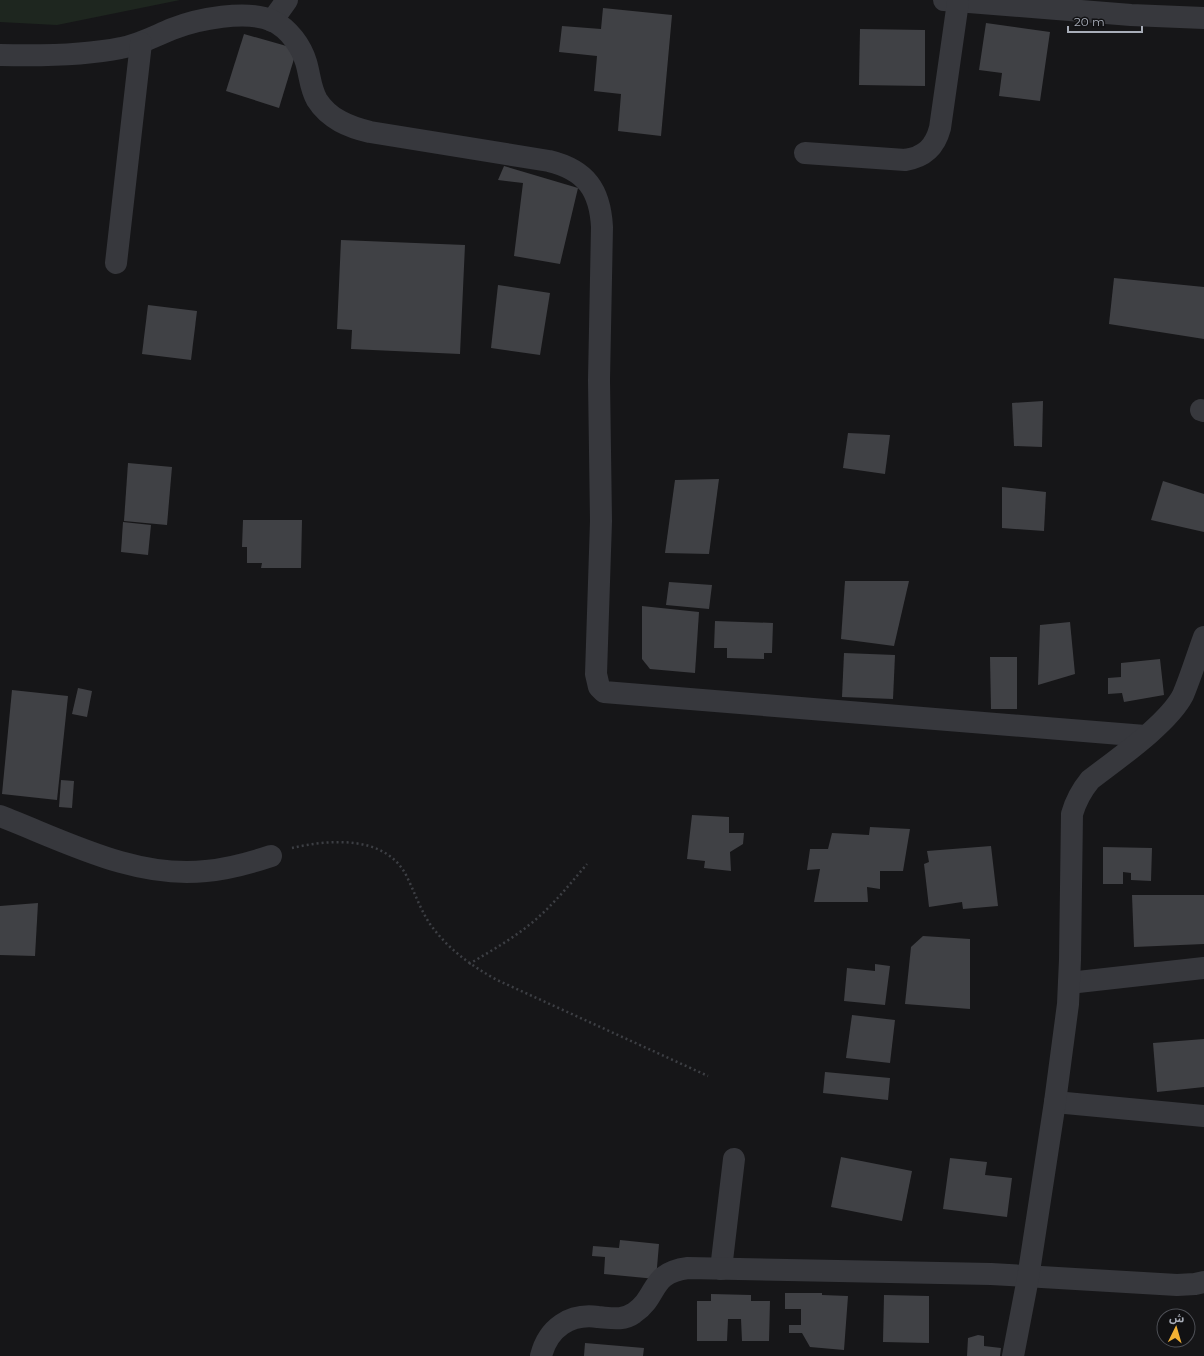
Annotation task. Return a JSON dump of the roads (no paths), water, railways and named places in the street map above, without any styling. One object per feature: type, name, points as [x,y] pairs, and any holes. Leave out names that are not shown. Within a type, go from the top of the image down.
[{"type":"street","points":[[272,21],[287,0]]},
{"type":"street","points":[[806,153],[905,160],[920,156],[932,147],[940,128],[951,1],[1131,15],[1204,18]]},
{"type":"street","points":[[0,55],[95,52],[122,48],[141,43],[172,29],[199,21],[226,17],[253,16],[272,21],[288,32],[300,46],[306,63],[309,81],[317,100],[331,116],[350,127],[370,132],[564,165],[584,178],[597,196],[601,212],[602,227],[599,380],[601,521],[596,681],[604,692],[1145,736]]},
{"type":"street","points":[[116,263],[141,43]]},
{"type":"street","points":[[1013,1356],[1028,1278],[1055,1102],[1069,983],[1072,814],[1075,801],[1081,790],[1090,780],[1163,720],[1182,695],[1204,637]]},
{"type":"street","points":[[0,816],[106,857],[138,867],[172,872],[206,872],[232,867],[271,856]]},
{"type":"street","points":[[1069,983],[1204,968]]},
{"type":"street","points":[[1055,1102],[1204,1116]]},
{"type":"street","points":[[721,1269],[734,1159]]},
{"type":"street","points":[[541,1356],[549,1336],[558,1326],[571,1319],[584,1316],[619,1319],[630,1316],[640,1309],[658,1281],[667,1274],[688,1268],[991,1274],[1028,1278],[1177,1285],[1204,1282]]}]
